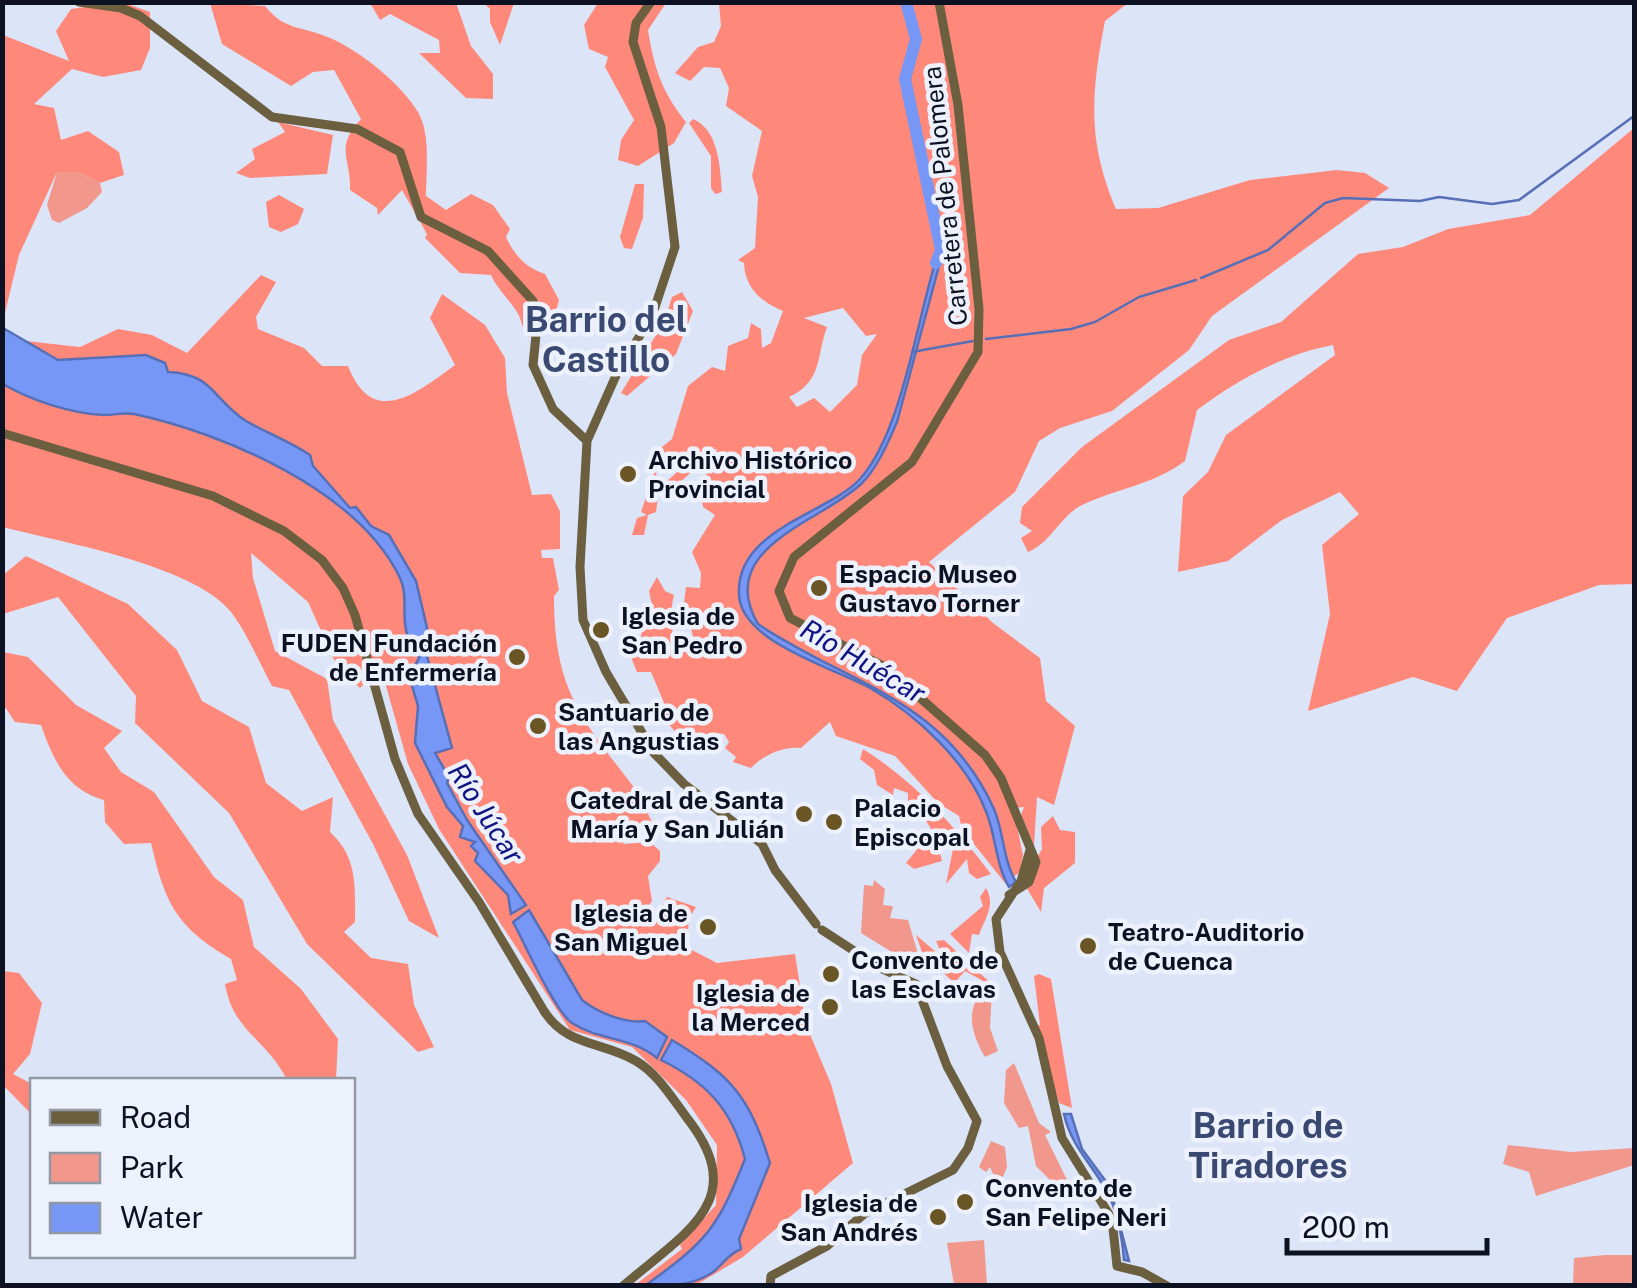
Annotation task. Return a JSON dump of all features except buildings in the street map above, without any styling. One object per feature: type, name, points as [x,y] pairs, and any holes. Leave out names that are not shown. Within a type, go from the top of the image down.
[{"type":"street","points":[[78,2],[121,8],[140,16],[272,117],[356,129],[396,149],[406,160],[413,202],[421,217],[488,250],[533,301],[538,315],[533,366],[551,406],[587,445]]},
{"type":"street","points":[[651,2],[636,23],[633,42],[665,150],[676,234],[671,265],[652,316],[618,370],[587,445],[580,594],[584,626],[639,732],[663,764],[762,844],[775,870],[819,927],[918,987],[947,1066],[978,1118],[965,1153],[948,1173],[869,1210],[831,1242],[770,1281]]},
{"type":"street","name":"Carretera de Palomera","points":[[939,2],[958,105],[980,315],[978,352],[912,462],[794,557],[778,591],[782,608],[794,622],[897,675],[985,755],[1001,778],[1036,868],[1008,897],[994,929],[1000,952],[1035,1026],[1062,1138],[1107,1207],[1116,1236],[1117,1266],[1168,1286]]},
{"type":"street","points":[[2,432],[213,496],[284,531],[322,560],[344,588],[355,614],[395,760],[418,814],[479,902],[548,1018],[572,1039],[623,1054],[646,1068],[711,1152],[714,1186],[706,1212],[623,1286]]},
{"type":"green space","points":[[57,172],[79,172],[100,183],[102,192],[87,208],[59,223],[52,220],[47,205]]},
{"type":"green space","points":[[874,880],[885,889],[883,905],[893,906],[890,918],[908,920],[919,957],[895,954],[861,933],[864,885],[873,886]]},
{"type":"green space","points":[[988,988],[992,989],[990,1028],[998,1051],[985,1057],[975,1037],[972,1018],[976,1002]]},
{"type":"green space","points":[[1014,1063],[1039,1123],[1051,1132],[1045,1135],[1067,1180],[1059,1189],[1036,1166],[1028,1126],[1019,1128],[1004,1103],[1006,1070]]},
{"type":"green space","points":[[991,1141],[1005,1147],[1007,1167],[1003,1177],[993,1174],[990,1167],[986,1172],[979,1167]]},
{"type":"green space","points":[[1508,1145],[1571,1152],[1634,1148],[1634,1165],[1536,1196],[1529,1172],[1503,1164]]},
{"type":"green space","points":[[984,1240],[987,1285],[954,1285],[947,1243]]},
{"type":"green space","points":[[1634,1255],[1634,1280],[1628,1285],[1573,1285],[1574,1258]]},
{"type":"shaded area","points":[[122,2],[150,12],[150,48],[141,70],[103,77],[72,69],[34,104],[54,108],[61,140],[88,131],[119,152],[124,175],[100,183],[79,172],[57,172],[19,255],[3,321],[3,35],[69,61],[56,31],[71,9]]},
{"type":"shaded area","points":[[210,3],[265,6],[287,24],[342,44],[391,80],[422,121],[427,153],[426,196],[446,210],[471,194],[493,205],[510,229],[506,237],[513,250],[526,264],[545,274],[559,300],[551,330],[529,337],[491,275],[460,273],[425,238],[427,234],[402,190],[378,215],[377,208],[350,190],[346,146],[361,119],[334,70],[313,72],[291,86],[222,44]]},
{"type":"shaded area","points":[[370,3],[456,3],[471,46],[493,74],[493,99],[466,98],[419,53],[440,53],[439,40],[390,14],[380,20]]},
{"type":"shaded area","points":[[484,3],[514,3],[500,45],[490,22],[490,9]]},
{"type":"shaded area","points":[[598,3],[666,3],[648,30],[660,79],[686,122],[674,143],[638,166],[618,160],[621,140],[634,120],[605,67],[608,57],[589,49],[584,25]]},
{"type":"shaded area","points":[[719,3],[1128,3],[1105,21],[1095,94],[1100,161],[1116,209],[1158,208],[1250,180],[1337,170],[1365,173],[1389,188],[1212,316],[1189,350],[1112,411],[1060,428],[1039,441],[1015,492],[929,562],[993,623],[1040,658],[1046,701],[1075,726],[1054,805],[1037,797],[1034,846],[1021,815],[1024,807],[1013,808],[1023,855],[1020,872],[1005,883],[962,829],[959,816],[938,803],[895,756],[836,736],[830,722],[801,748],[774,752],[751,768],[733,762],[736,757],[725,748],[729,742],[724,734],[715,733],[704,744],[686,733],[681,738],[662,717],[667,710],[651,672],[637,672],[628,650],[640,646],[642,627],[655,620],[649,591],[657,577],[665,591],[674,595],[671,644],[686,652],[697,651],[684,603],[686,587],[700,588],[701,573],[692,552],[715,515],[703,507],[700,489],[717,449],[700,453],[701,463],[675,487],[667,481],[692,459],[675,468],[658,465],[662,447],[672,439],[688,386],[712,367],[725,371],[728,346],[748,338],[751,323],[761,329],[762,348],[771,343],[783,311],[756,293],[747,280],[744,263],[738,260],[755,248],[758,197],[752,176],[762,131],[726,106],[729,88],[720,68],[704,67],[690,81],[675,73],[698,47],[714,42],[721,26]],"holes":[[[843,308],[866,336],[877,334],[862,355],[857,385],[830,412],[814,398],[797,407],[789,397],[813,376],[827,327],[804,318]]]},
{"type":"shaded area","points":[[693,119],[702,124],[713,140],[722,192],[715,194],[711,188],[711,156],[689,123]]},
{"type":"shaded area","points":[[278,122],[333,135],[327,174],[250,178],[236,173],[255,159],[252,149],[285,132]]},
{"type":"shaded area","points":[[1634,128],[1634,584],[1599,585],[1507,618],[1457,691],[1413,677],[1308,711],[1330,614],[1322,545],[1359,514],[1340,492],[1282,520],[1228,561],[1178,572],[1183,496],[1208,472],[1226,435],[1335,355],[1333,345],[1279,362],[1212,399],[1197,410],[1185,461],[1160,476],[1082,505],[1028,552],[1021,538],[1032,531],[1020,523],[1022,507],[1082,447],[1229,340],[1281,322],[1358,254],[1403,247],[1448,229],[1530,215]]},
{"type":"shaded area","points":[[635,184],[644,184],[643,218],[632,249],[624,248],[620,237]]},
{"type":"shaded area","points":[[279,195],[304,209],[298,224],[281,232],[269,227],[266,202]]},
{"type":"shaded area","points":[[261,275],[276,282],[256,317],[258,329],[304,348],[322,366],[348,366],[370,397],[383,401],[411,394],[455,365],[430,318],[442,294],[485,325],[505,358],[507,393],[532,495],[551,494],[560,511],[560,549],[541,550],[542,558],[553,558],[559,590],[554,596],[555,629],[566,682],[587,724],[639,794],[656,826],[629,831],[623,844],[650,842],[660,851],[660,861],[648,876],[652,901],[642,915],[661,908],[667,897],[696,907],[689,918],[687,943],[681,940],[676,948],[679,951],[686,947],[717,963],[795,954],[806,1025],[831,1084],[853,1163],[743,1257],[696,1285],[635,1285],[682,1249],[680,1245],[716,1205],[717,1145],[686,1100],[632,1047],[570,1030],[439,829],[408,764],[381,668],[360,688],[337,666],[308,602],[251,553],[253,578],[275,651],[327,679],[333,720],[407,855],[439,938],[409,921],[373,844],[289,690],[272,686],[248,638],[231,612],[213,595],[158,568],[3,527],[2,328],[26,341],[80,347],[118,329],[152,335],[187,353]]},
{"type":"shaded area","points":[[682,292],[693,311],[676,354],[627,396],[621,393],[665,320],[672,297]]},
{"type":"shaded area","points":[[655,471],[660,482],[656,512],[648,515],[644,535],[632,535],[637,518],[647,515],[641,512]]},
{"type":"shaded area","points":[[26,556],[128,604],[177,650],[202,701],[249,727],[266,783],[302,811],[333,797],[330,832],[346,852],[354,885],[355,922],[344,932],[371,958],[408,964],[414,1005],[434,1047],[418,1052],[307,944],[229,813],[135,723],[136,696],[58,597],[3,614],[3,575]]},
{"type":"shaded area","points":[[3,652],[28,657],[76,705],[122,731],[104,748],[121,772],[154,792],[214,877],[243,900],[254,947],[301,989],[338,1039],[336,1078],[286,1078],[243,1025],[229,1000],[225,984],[237,980],[231,959],[197,936],[168,898],[151,843],[124,844],[105,822],[104,800],[80,789],[63,772],[41,725],[15,722],[3,704]]},
{"type":"shaded area","points":[[863,749],[933,806],[991,874],[977,879],[969,873],[967,859],[946,884],[954,844],[937,838],[917,807],[908,803],[908,793],[894,788],[893,795],[877,785],[874,770],[860,759]]},
{"type":"shaded area","points":[[1053,816],[1060,830],[1075,832],[1075,863],[1044,888],[1041,912],[1023,882],[1042,849],[1041,827]]},
{"type":"shaded area","points":[[928,836],[938,844],[942,861],[914,869],[906,863]]},
{"type":"shaded area","points":[[986,888],[988,912],[979,935],[972,934],[969,953],[950,934],[983,906],[980,897]]},
{"type":"shaded area","points":[[916,935],[944,959],[936,941],[944,940],[996,988],[965,971],[957,980],[951,980],[922,952]]},
{"type":"shaded area","points":[[3,971],[19,973],[42,1003],[30,1054],[13,1074],[30,1083],[30,1113],[3,1085]]},
{"type":"shaded area","points":[[1034,976],[1051,979],[1072,1108],[1059,1103],[1035,1026],[1040,1025]]},
{"type":"water","points":[[939,250],[943,251],[897,422],[882,454],[862,483],[779,539],[761,556],[750,575],[748,597],[758,624],[891,697],[949,742],[973,772],[994,809],[1016,882],[1009,887],[987,814],[954,758],[923,726],[870,688],[772,640],[744,612],[739,595],[742,573],[752,554],[786,525],[845,491],[860,479],[875,458],[888,432],[908,370]]},
{"type":"water","points":[[3,328],[58,360],[146,355],[165,363],[168,372],[195,377],[246,421],[310,455],[313,466],[350,508],[356,507],[371,526],[389,535],[416,581],[427,628],[427,656],[452,748],[435,753],[467,820],[526,905],[511,914],[508,895],[475,861],[478,853],[471,846],[475,842],[460,837],[463,826],[447,807],[415,743],[418,706],[409,676],[419,658],[406,630],[400,578],[380,546],[321,492],[246,451],[134,414],[104,415],[65,409],[3,384]]},
{"type":"water","points":[[529,910],[582,1000],[612,1016],[645,1021],[667,1037],[657,1058],[636,1046],[582,1029],[565,1016],[513,922]]},
{"type":"water","points":[[672,1040],[709,1065],[735,1090],[754,1120],[770,1163],[739,1239],[741,1249],[695,1281],[646,1285],[684,1256],[708,1231],[745,1159],[733,1126],[715,1099],[661,1060]]},
{"type":"water","points":[[1064,1114],[1071,1114],[1082,1149],[1110,1187],[1129,1261],[1124,1260],[1119,1224],[1110,1198],[1076,1145]]},
{"type":"waterway","name":"Río Huécar","points":[[906,2],[916,39],[905,79],[941,250],[936,263]]},
{"type":"waterway","points":[[1201,278],[1268,250],[1325,203],[1343,198],[1420,201],[1439,197],[1492,204],[1519,200],[1634,116]]},
{"type":"waterway","points":[[986,339],[1071,329],[1095,322],[1139,297],[1196,280]]},
{"type":"waterway","points":[[912,352],[973,341]]},
{"type":"place","name":"Archivo Histórico Provincial","points":[[628,474]]},
{"type":"place","name":"Espacio Museo Gustavo Torner","points":[[819,588]]},
{"type":"place","name":"Iglesia de San Pedro","points":[[601,630]]},
{"type":"place","name":"FUDEN Fundación de Enfermería","points":[[517,657]]},
{"type":"place","name":"Santuario de las Angustias","points":[[538,726]]},
{"type":"place","name":"Catedral de Santa María y San Julián","points":[[804,814]]},
{"type":"place","name":"Palacio Episcopal","points":[[834,822]]},
{"type":"place","name":"Iglesia de San Miguel","points":[[708,927]]},
{"type":"place","name":"Teatro-Auditorio de Cuenca","points":[[1088,946]]},
{"type":"place","name":"Convento de las Esclavas","points":[[831,974]]},
{"type":"place","name":"Iglesia de la Merced","points":[[830,1007]]},
{"type":"place","name":"Convento de San Felipe Neri","points":[[965,1202]]},
{"type":"place","name":"Iglesia de San Andrés","points":[[938,1217]]},
{"type":"district","name":"Barrio del Castillo","points":[[606,340]]},
{"type":"district","name":"Barrio de Tiradores","points":[[1268,1146]]},
{"type":"water label","name":"Río Júcar","points":[[486,813]]}]
